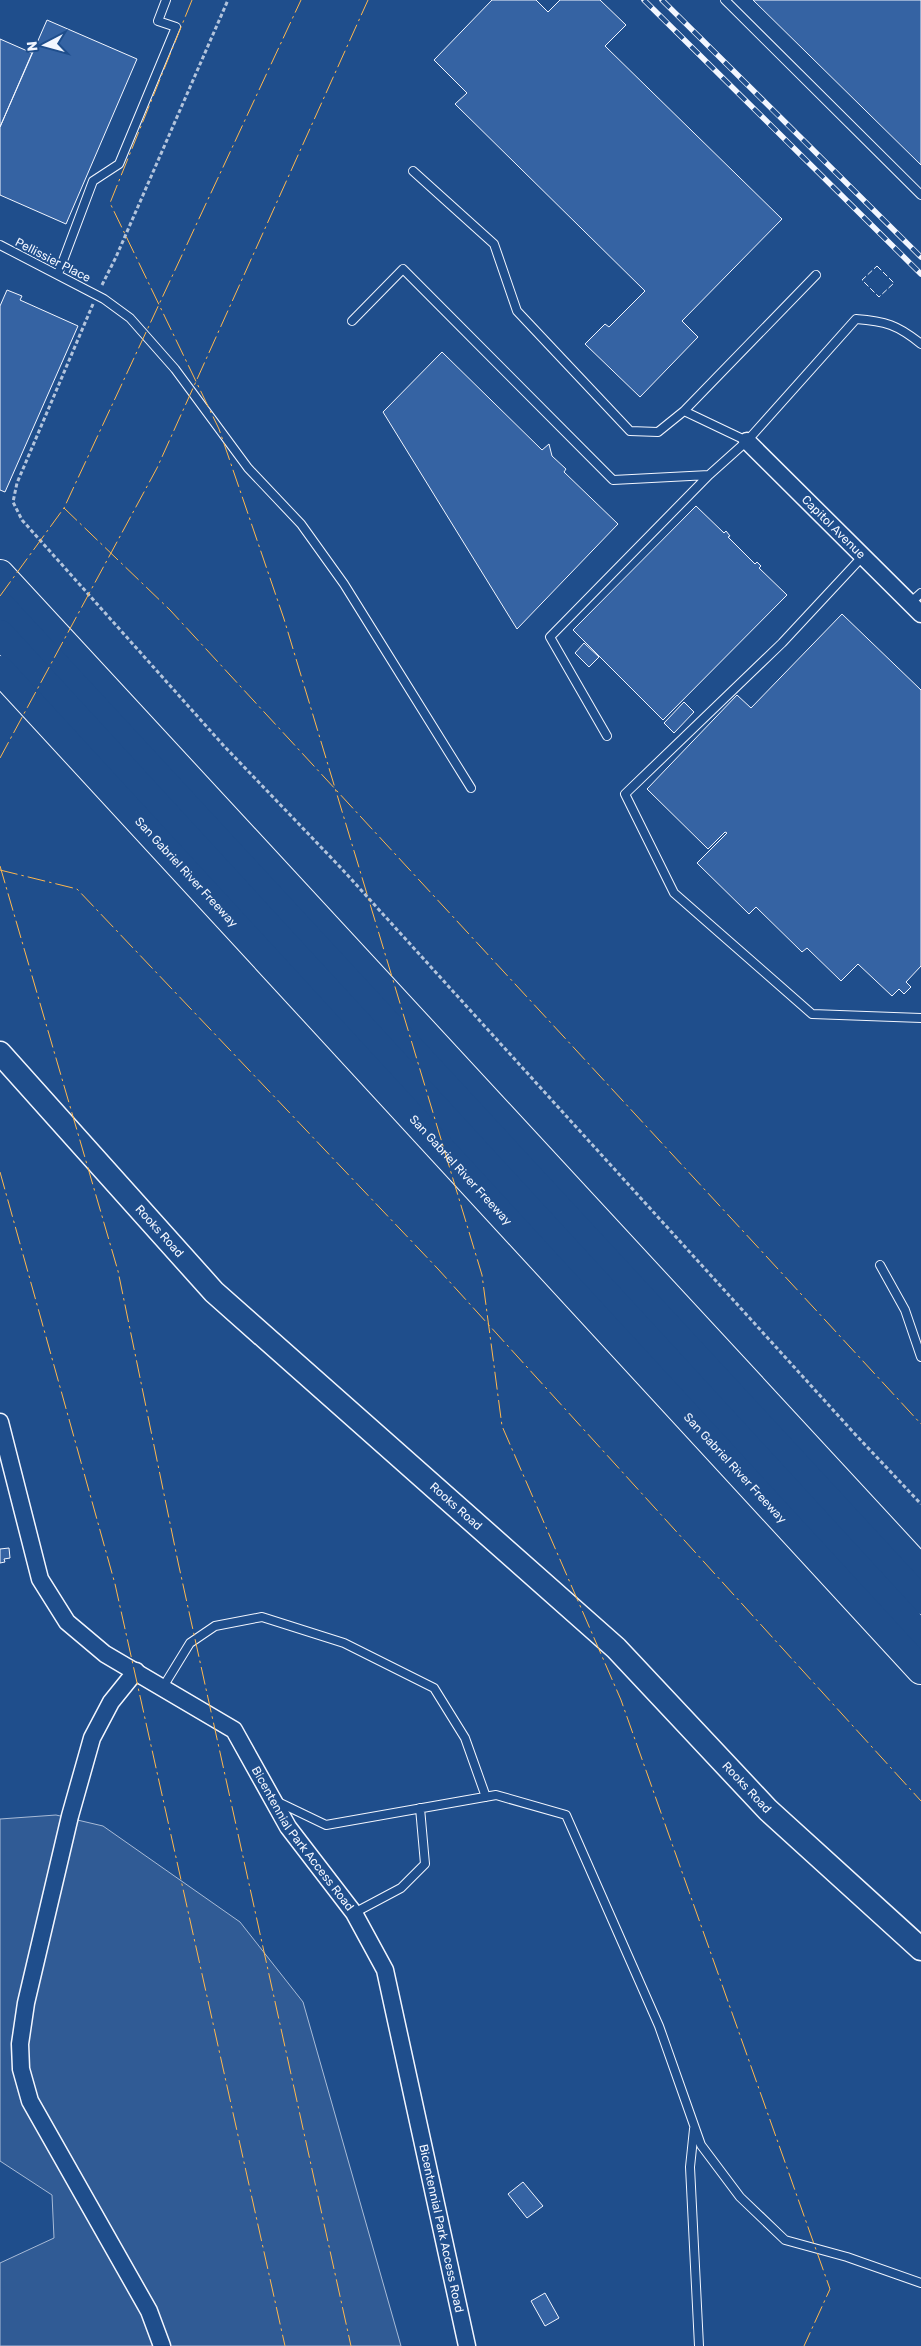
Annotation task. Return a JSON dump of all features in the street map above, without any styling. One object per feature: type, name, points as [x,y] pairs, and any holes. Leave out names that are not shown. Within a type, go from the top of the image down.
[{"type":"highway","points":[[0,574],[921,1570]]},
{"type":"highway","points":[[0,605],[921,1600]]},
{"type":"highway","points":[[0,634],[921,1636]]},
{"type":"highway","name":"San Gabriel River Freeway","points":[[0,670],[921,1670]]},
{"type":"street","name":"Capitol Avenue","points":[[747,441],[863,556],[917,603]]},
{"type":"street","name":"Rooks Road","points":[[0,1053],[214,1292],[616,1648],[768,1810],[921,1949]]},
{"type":"street","name":"Bicentennial Park Access Road","points":[[0,1422],[40,1579],[67,1622],[105,1654],[234,1730],[288,1827],[354,1913],[385,1970],[466,2346]]},
{"type":"street","points":[[136,1671],[111,1702],[92,1738],[70,1816],[26,2003],[20,2044],[21,2069],[30,2101],[150,2311],[162,2346]]},
{"type":"lane","points":[[58,274],[93,181],[119,164],[173,36],[176,27],[158,21],[166,0]]},
{"type":"lane","points":[[725,0],[921,194]]},
{"type":"lane","points":[[413,171],[494,244],[518,311],[630,431],[658,432],[684,411],[816,275]]},
{"type":"lane","name":"Pellissier Place","points":[[0,245],[97,294],[130,318],[175,369],[248,468],[301,524],[344,584],[471,788]]},
{"type":"lane","points":[[352,321],[403,268],[613,480],[708,475]]},
{"type":"lane","points":[[607,736],[550,637],[708,475],[747,441],[856,319],[880,320],[905,332],[921,344]]},
{"type":"lane","points":[[684,411],[747,441]]},
{"type":"lane","points":[[863,556],[782,642],[625,794],[674,893],[812,1014],[921,1018]]},
{"type":"lane","points":[[880,1265],[905,1310],[921,1357]]},
{"type":"lane","points":[[163,1687],[190,1642],[215,1626],[262,1617],[344,1643],[434,1688],[465,1738],[486,1797]]},
{"type":"lane","points":[[272,1799],[326,1825],[496,1795],[566,1815],[659,2026],[701,2145],[740,2196],[784,2240],[847,2257],[921,2283]]},
{"type":"lane","points":[[354,1913],[401,1888],[425,1864],[420,1808]]},
{"type":"lane","points":[[695,2127],[690,2168],[699,2346]]},
{"type":"path","points":[[228,0],[116,257],[97,294],[17,483],[13,502],[22,520],[224,746],[342,869],[854,1433],[921,1504]]},
{"type":"shaded area","points":[[56,1815],[103,1826],[240,1922],[303,2002],[401,2346],[0,2346],[0,2263],[54,2238],[52,2195],[0,2161],[0,1819]]},
{"type":"building","points":[[492,0],[536,0],[548,12],[560,0],[600,0],[626,25],[605,46],[782,219],[682,321],[698,337],[640,397],[585,344],[605,324],[609,327],[645,291],[455,104],[467,93],[434,60]]},
{"type":"building","points":[[753,0],[921,0],[921,165]]},
{"type":"building","points":[[47,20],[137,59],[66,224],[0,195],[0,127]]},
{"type":"building","points":[[0,39],[32,53],[0,127]]},
{"type":"building","points":[[7,290],[22,296],[20,300],[78,326],[5,492],[0,490],[0,306]]},
{"type":"building","points":[[442,352],[542,450],[549,444],[552,456],[566,469],[564,472],[618,524],[517,629],[383,412]]},
{"type":"building","points":[[696,506],[724,533],[726,531],[730,536],[728,537],[755,564],[757,562],[761,566],[759,568],[787,595],[663,720],[573,630]]},
{"type":"building","points":[[842,614],[921,690],[921,966],[906,982],[911,987],[904,994],[899,989],[892,996],[858,964],[841,981],[807,948],[802,952],[756,907],[749,914],[697,863],[727,833],[725,832],[708,849],[647,789],[737,695],[751,708]]},
{"type":"building","points":[[584,643],[599,657],[589,667],[575,653]]},
{"type":"building","points":[[684,702],[694,712],[674,733],[664,723]]},
{"type":"building","points":[[9,1548],[10,1558],[4,1559],[5,1562],[0,1563],[0,1549]]},
{"type":"building","points":[[523,2182],[543,2206],[527,2218],[508,2194]]},
{"type":"building","points":[[545,2293],[559,2318],[545,2326],[531,2301]]},
{"type":"railway","points":[[644,0],[921,274]]},
{"type":"railway","points":[[662,0],[921,257]]},
{"type":"fence","points":[[877,266],[894,283],[879,297],[862,280],[877,266]]},
{"type":"power","points":[[192,0],[110,203],[219,429],[284,619],[482,1275],[502,1426],[621,1700],[830,2289],[804,2346]]},
{"type":"power","points":[[0,596],[64,508],[301,0]]},
{"type":"power","points":[[0,758],[157,468],[368,0]]},
{"type":"power","points":[[64,508],[170,610],[921,1424]]},
{"type":"power","points":[[0,866],[118,1271],[178,1562],[351,2346]]},
{"type":"power","points":[[0,870],[77,889],[438,1269],[921,1801]]},
{"type":"power","points":[[0,1172],[115,1584],[285,2346]]}]
